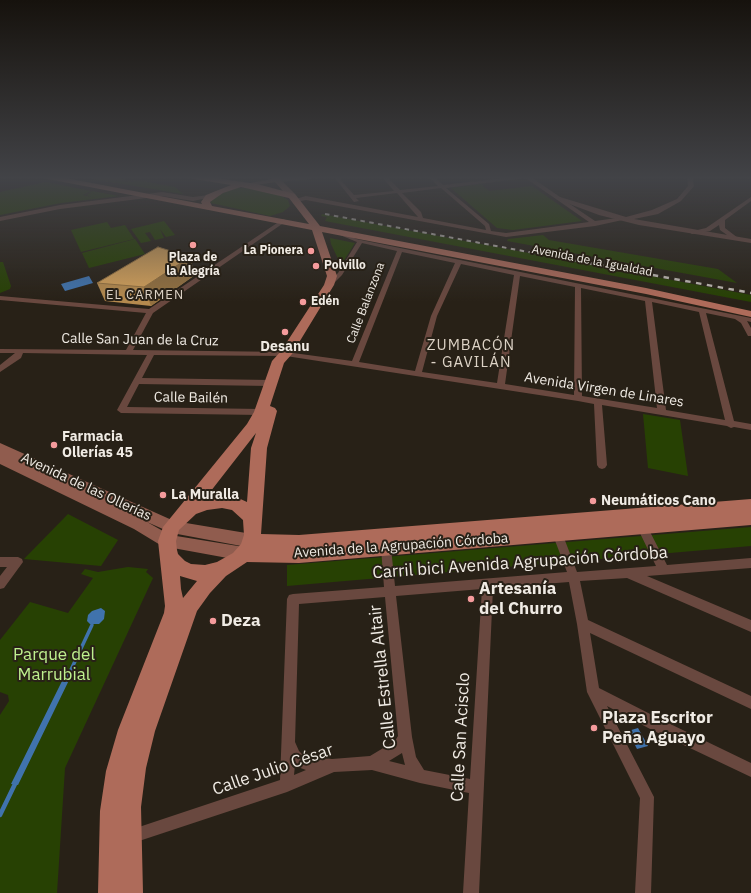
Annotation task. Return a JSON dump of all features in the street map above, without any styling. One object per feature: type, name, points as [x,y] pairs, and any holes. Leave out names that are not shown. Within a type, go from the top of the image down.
[{"type":"main road","points":[[290,219],[321,245]]},
{"type":"main road","name":"Avenida de la Igualdad","points":[[300,219],[334,230],[695,300],[747,316]]},
{"type":"main road","points":[[111,893],[112,811],[118,771],[129,730],[174,613],[175,606],[172,589],[173,535],[252,428],[260,412],[278,361],[286,354],[329,285],[331,271],[313,222],[310,219]]},
{"type":"main road","name":"Avenida de la Igualdad","points":[[313,222],[652,286],[751,309]]},
{"type":"main road","points":[[652,286],[751,304]]},
{"type":"main road","points":[[173,535],[178,567],[190,572],[205,573],[220,570],[233,564],[251,533],[259,448],[263,431],[286,362],[286,354]]},
{"type":"main road","name":"Avenida de las Ollerías","points":[[0,448],[173,535]]},
{"type":"main road","name":"Avenida de las Ollerías","points":[[0,458],[139,525],[173,535]]},
{"type":"main road","points":[[173,535],[206,503],[229,502],[242,508],[247,513],[251,533]]},
{"type":"main road","name":"Avenida de la Agrupación Córdoba","points":[[251,533],[299,555],[386,548],[751,506]]},
{"type":"main road","name":"Avenida de la Agrupación Córdoba","points":[[251,533],[277,542],[299,542],[555,528],[642,527],[751,518]]},
{"type":"main road","points":[[173,535],[251,533],[264,530],[277,542]]},
{"type":"main road","points":[[130,893],[129,807],[134,768],[144,731],[189,606],[220,570]]},
{"type":"street","points":[[128,353],[150,312],[281,219]]},
{"type":"street","points":[[423,219],[488,232],[513,235],[624,219],[751,242]]},
{"type":"street","points":[[480,219],[487,225],[489,229],[488,232]]},
{"type":"street","points":[[587,219],[595,224]]},
{"type":"street","points":[[690,232],[708,230],[722,220]]},
{"type":"street","points":[[722,220],[722,229],[736,239]]},
{"type":"street","name":"Avenida de la Igualdad","points":[[334,230],[360,242],[702,310],[729,315],[747,316]]},
{"type":"street","points":[[329,285],[340,274],[360,242]]},
{"type":"street","name":"Calle Balanzona","points":[[354,364],[400,250]]},
{"type":"street","points":[[418,374],[434,316],[459,262]]},
{"type":"street","name":"Avenida de la Igualdad","points":[[549,272],[578,285]]},
{"type":"street","points":[[501,386],[517,273]]},
{"type":"street","points":[[578,285],[578,398]]},
{"type":"street","points":[[0,298],[145,310],[150,312]]},
{"type":"street","points":[[648,299],[662,412]]},
{"type":"street","points":[[702,310],[732,425]]},
{"type":"street","points":[[729,315],[744,322],[751,334]]},
{"type":"street","points":[[747,316],[751,320]]},
{"type":"street","name":"Calle San Juan de la Cruz","points":[[0,351],[151,354],[286,354]]},
{"type":"street","points":[[0,369],[18,356],[20,351]]},
{"type":"street","points":[[151,354],[136,381],[270,383]]},
{"type":"street","name":"Avenida Virgen de Linares","points":[[286,354],[598,401],[732,425],[751,427]]},
{"type":"street","name":"Calle Bailén","points":[[136,381],[121,410],[260,412]]},
{"type":"street","points":[[598,401],[602,465]]},
{"type":"street","points":[[642,527],[664,570]]},
{"type":"street","points":[[555,528],[574,577],[583,624],[593,692],[647,797],[643,893]]},
{"type":"street","name":"Calle Estrella Altair","points":[[386,548],[405,737],[410,760],[420,776]]},
{"type":"street","points":[[0,562],[18,562],[0,584]]},
{"type":"street","name":"Carril bici Avenida Agrupación Córdoba","points":[[287,739],[292,599],[751,562]]},
{"type":"street","points":[[625,571],[751,626]]},
{"type":"street","name":"Calle San Acisclo","points":[[471,893],[488,583]]},
{"type":"street","points":[[583,624],[751,703]]},
{"type":"street","points":[[593,692],[657,725],[751,770]]},
{"type":"street","points":[[372,763],[400,746],[405,737]]},
{"type":"street","points":[[287,739],[294,756],[300,761],[308,764],[334,765]]},
{"type":"street","points":[[287,739],[287,785]]},
{"type":"street","name":"Calle Julio César","points":[[129,837],[287,785],[334,765],[372,763],[420,776],[477,788]]},
{"type":"green space","points":[[326,219],[347,219],[751,295],[751,302],[325,221]]},
{"type":"green space","points":[[486,219],[579,219],[582,221],[513,230],[497,228]]},
{"type":"green space","points":[[164,221],[175,235],[166,237],[160,229],[164,238],[155,240],[150,232],[145,233],[151,241],[141,243],[131,229]]},
{"type":"green space","points":[[107,222],[111,228],[125,225],[134,239],[81,252],[71,230]]},
{"type":"green space","points":[[543,235],[549,240],[718,269],[737,283],[507,241],[508,239]]},
{"type":"green space","points":[[330,238],[355,243],[341,265],[331,244]]},
{"type":"green space","points":[[135,239],[145,254],[89,268],[82,253]]},
{"type":"green space","points":[[0,262],[3,262],[11,286],[10,289],[0,293]]},
{"type":"green space","points":[[643,414],[680,420],[688,476],[648,468]]},
{"type":"green space","points":[[68,514],[118,540],[101,566],[24,559]]},
{"type":"green space","points":[[751,527],[751,546],[287,586],[287,565]]},
{"type":"green space","name":"Parque del Marrubial","points":[[128,567],[148,569],[146,572],[153,578],[65,768],[57,893],[0,893],[0,715],[9,701],[8,695],[0,692],[0,640],[30,602],[68,613],[93,578],[81,574],[85,569],[98,572]]},
{"type":"water","points":[[89,276],[93,283],[65,291],[61,284]]},
{"type":"water","points":[[101,608],[105,611],[104,619],[99,624],[90,624],[87,621],[88,615],[92,611]]},
{"type":"water","points":[[66,673],[72,674],[18,785],[11,784]]},
{"type":"water","points":[[638,728],[648,746],[637,749],[628,731]]},
{"type":"building","points":[[158,247],[190,257],[144,287],[97,283]]},
{"type":"waterway","points":[[69,674],[92,625]]},
{"type":"waterway","points":[[0,815],[15,784]]},
{"type":"railway","points":[[350,219],[582,262]]},
{"type":"railway","points":[[577,261],[751,293]]},
{"type":"place","name":"Plaza de la Alegría","points":[[193,245]]},
{"type":"place","name":"La Pionera","points":[[311,251]]},
{"type":"place","name":"Polvillo","points":[[316,266]]},
{"type":"place","name":"Edén","points":[[303,302]]},
{"type":"place","name":"Desanu","points":[[285,332]]},
{"type":"place","name":"Farmacia Ollerías 45","points":[[54,445]]},
{"type":"place","name":"La Muralla","points":[[163,495]]},
{"type":"place","name":"Neumáticos Cano","points":[[593,501]]},
{"type":"place","name":"Artesanía del Churro","points":[[471,599]]},
{"type":"place","name":"Deza","points":[[213,621]]},
{"type":"place","name":"Plaza Escritor Peña Aguayo","points":[[594,728]]},
{"type":"district","name":"EL CARMEN","points":[[145,295]]},
{"type":"district","name":"ZUMBACÓN - GAVILÁN","points":[[471,354]]}]
